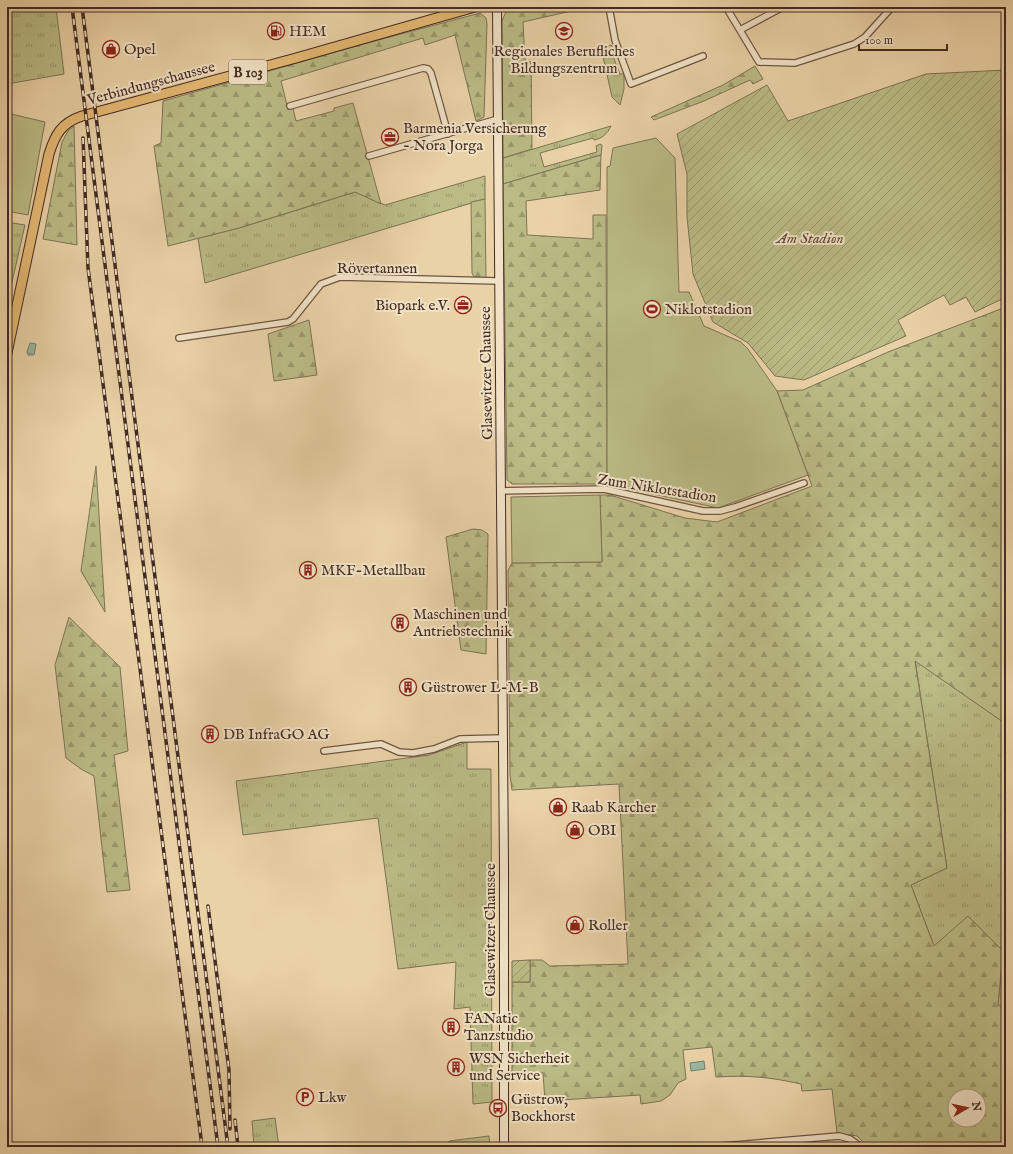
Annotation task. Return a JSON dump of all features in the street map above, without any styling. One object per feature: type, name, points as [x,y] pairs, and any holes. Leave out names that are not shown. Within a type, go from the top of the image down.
[{"type":"main road","name":"Verbindungschaussee","points":[[7,353],[49,154],[56,135],[64,124],[82,116],[289,60],[475,7]]},
{"type":"main road","name":"Glasewitzer Chaussee","points":[[497,7],[498,281],[503,738],[504,1147]]},
{"type":"street","points":[[609,7],[614,40],[630,84],[703,56]]},
{"type":"street","points":[[726,7],[759,62],[795,63],[854,44],[866,37],[892,7]]},
{"type":"street","points":[[740,30],[783,7]]},
{"type":"street","points":[[290,106],[423,68],[428,69],[431,72],[448,134]]},
{"type":"street","points":[[369,156],[498,120]]},
{"type":"street","name":"Rövertannen","points":[[179,338],[288,322],[293,319],[321,284],[340,277],[498,281]]},
{"type":"street","name":"Zum Niklotstadion","points":[[501,491],[604,489],[703,511],[720,511],[804,483]]},
{"type":"street","points":[[324,751],[381,744],[399,752],[413,753],[434,749],[460,739],[503,738]]},
{"type":"street","points":[[710,1147],[839,1136],[850,1139],[861,1147]]},
{"type":"green space","points":[[7,7],[56,7],[64,74],[7,84]]},
{"type":"green space","points":[[508,7],[589,7],[523,22],[525,60],[531,62],[532,149],[503,158],[502,21]]},
{"type":"green space","points":[[480,13],[486,18],[487,24],[484,117],[476,121],[455,35],[425,45],[423,38],[281,81],[288,109],[293,108],[296,121],[334,111],[334,108],[353,103],[381,204],[355,192],[239,228],[168,246],[154,146],[161,143],[163,101],[371,42]]},
{"type":"green space","points":[[611,45],[615,49],[611,51],[620,74],[624,74],[624,89],[620,105],[612,97],[602,52],[603,48]]},
{"type":"green space","points":[[755,66],[763,79],[753,84],[750,80],[704,101],[654,120],[651,117],[723,85]]},
{"type":"green space","name":"Am Stadion","points":[[1006,70],[1006,297],[975,312],[966,297],[950,305],[944,295],[898,320],[906,336],[804,380],[775,376],[748,343],[713,322],[693,274],[687,217],[687,174],[677,134],[767,85],[788,121],[926,74]]},
{"type":"green space","points":[[7,113],[45,122],[28,215],[7,211]]},
{"type":"green space","points":[[74,126],[77,245],[43,239],[62,142],[68,131]]},
{"type":"green space","points":[[611,126],[600,138],[594,140],[593,138],[540,153],[544,167],[597,152],[596,146],[600,144],[602,145],[601,155],[503,184],[503,158]]},
{"type":"green space","name":"Niklotstadion","points":[[656,138],[675,158],[679,292],[689,292],[704,326],[741,342],[748,349],[777,391],[808,475],[718,508],[607,484],[607,167],[610,166],[613,148]]},
{"type":"green space","points":[[601,155],[600,190],[526,201],[527,235],[593,239],[593,215],[606,215],[607,484],[512,484],[507,480],[503,184]]},
{"type":"green space","points":[[485,176],[485,199],[205,283],[198,238],[239,228],[355,192],[385,205]]},
{"type":"green space","points":[[485,199],[486,278],[474,277],[472,273],[471,202]]},
{"type":"green space","points":[[7,222],[25,225],[7,304]]},
{"type":"green space","points":[[1006,307],[1006,724],[915,661],[947,868],[911,885],[934,946],[968,916],[1003,951],[998,1005],[1006,1009],[1006,1147],[868,1147],[857,1136],[837,1133],[832,1089],[802,1091],[801,1084],[779,1080],[749,1076],[716,1077],[712,1047],[683,1050],[686,1079],[678,1083],[670,1095],[661,1101],[641,1104],[640,1095],[545,1101],[543,1073],[512,1073],[512,982],[530,982],[530,960],[542,960],[550,966],[628,964],[619,784],[512,790],[510,775],[508,570],[512,563],[602,562],[600,495],[610,495],[685,518],[717,522],[812,486],[777,391],[803,390],[888,352]]},
{"type":"green space","points":[[309,320],[317,375],[274,381],[268,334]]},
{"type":"green space","points":[[96,466],[105,612],[81,571]]},
{"type":"green space","points":[[600,495],[602,562],[512,563],[511,497]]},
{"type":"green space","points":[[473,529],[482,530],[488,534],[486,654],[461,650],[446,537]]},
{"type":"green space","points":[[69,617],[120,667],[128,751],[114,755],[130,890],[107,892],[94,776],[66,758],[55,665]]},
{"type":"green space","points":[[915,660],[1006,724],[1006,1009],[998,1005],[1003,951],[934,946],[911,885],[947,868]]},
{"type":"green space","points":[[467,742],[467,769],[491,769],[492,1102],[473,1104],[470,1007],[454,1009],[456,962],[398,969],[378,818],[243,835],[236,781],[429,755]]},
{"type":"green space","points":[[530,960],[530,982],[512,982],[512,961]]},
{"type":"green space","points":[[275,1118],[279,1147],[254,1147],[252,1121]]},
{"type":"green space","points":[[489,1136],[490,1147],[445,1147],[449,1141]]},
{"type":"water","points":[[30,343],[36,344],[34,355],[28,355],[27,352]]},
{"type":"water","points":[[704,1061],[705,1069],[691,1071],[690,1063]]},
{"type":"railway","points":[[72,7],[218,1147]]},
{"type":"railway","points":[[82,7],[228,1147]]},
{"type":"railway","points":[[83,138],[88,268],[202,1146]]},
{"type":"railway","points":[[208,906],[229,1070],[230,1129]]},
{"type":"railway","points":[[235,1120],[238,1147]]},
{"type":"place","name":"HEM","points":[[276,31]]},
{"type":"place","name":"Regionales Berufliches Bildungszentrum","points":[[564,31]]},
{"type":"place","name":"Opel","points":[[111,49]]},
{"type":"place","name":"Barmenia Versicherung - Nora Jorga","points":[[390,137]]},
{"type":"place","name":"Biopark e.V.","points":[[463,305]]},
{"type":"place","name":"Niklotstadion","points":[[652,309]]},
{"type":"place","name":"MKF-Metallbau","points":[[308,570]]},
{"type":"place","name":"Maschinen und Antriebstechnik","points":[[400,623]]},
{"type":"place","name":"Güstrower L-M-B","points":[[408,687]]},
{"type":"place","name":"DB InfraGO AG","points":[[210,734]]},
{"type":"place","name":"Raab Karcher","points":[[558,807]]},
{"type":"place","name":"OBI","points":[[575,830]]},
{"type":"place","name":"Roller","points":[[575,925]]},
{"type":"place","name":"FANatic Tanzstudio","points":[[451,1027]]},
{"type":"place","name":"WSN Sicherheit und Service","points":[[456,1067]]},
{"type":"place","name":"Lkw","points":[[305,1097]]},
{"type":"place","name":"Güstrow, Bockhorst","points":[[498,1108]]}]
